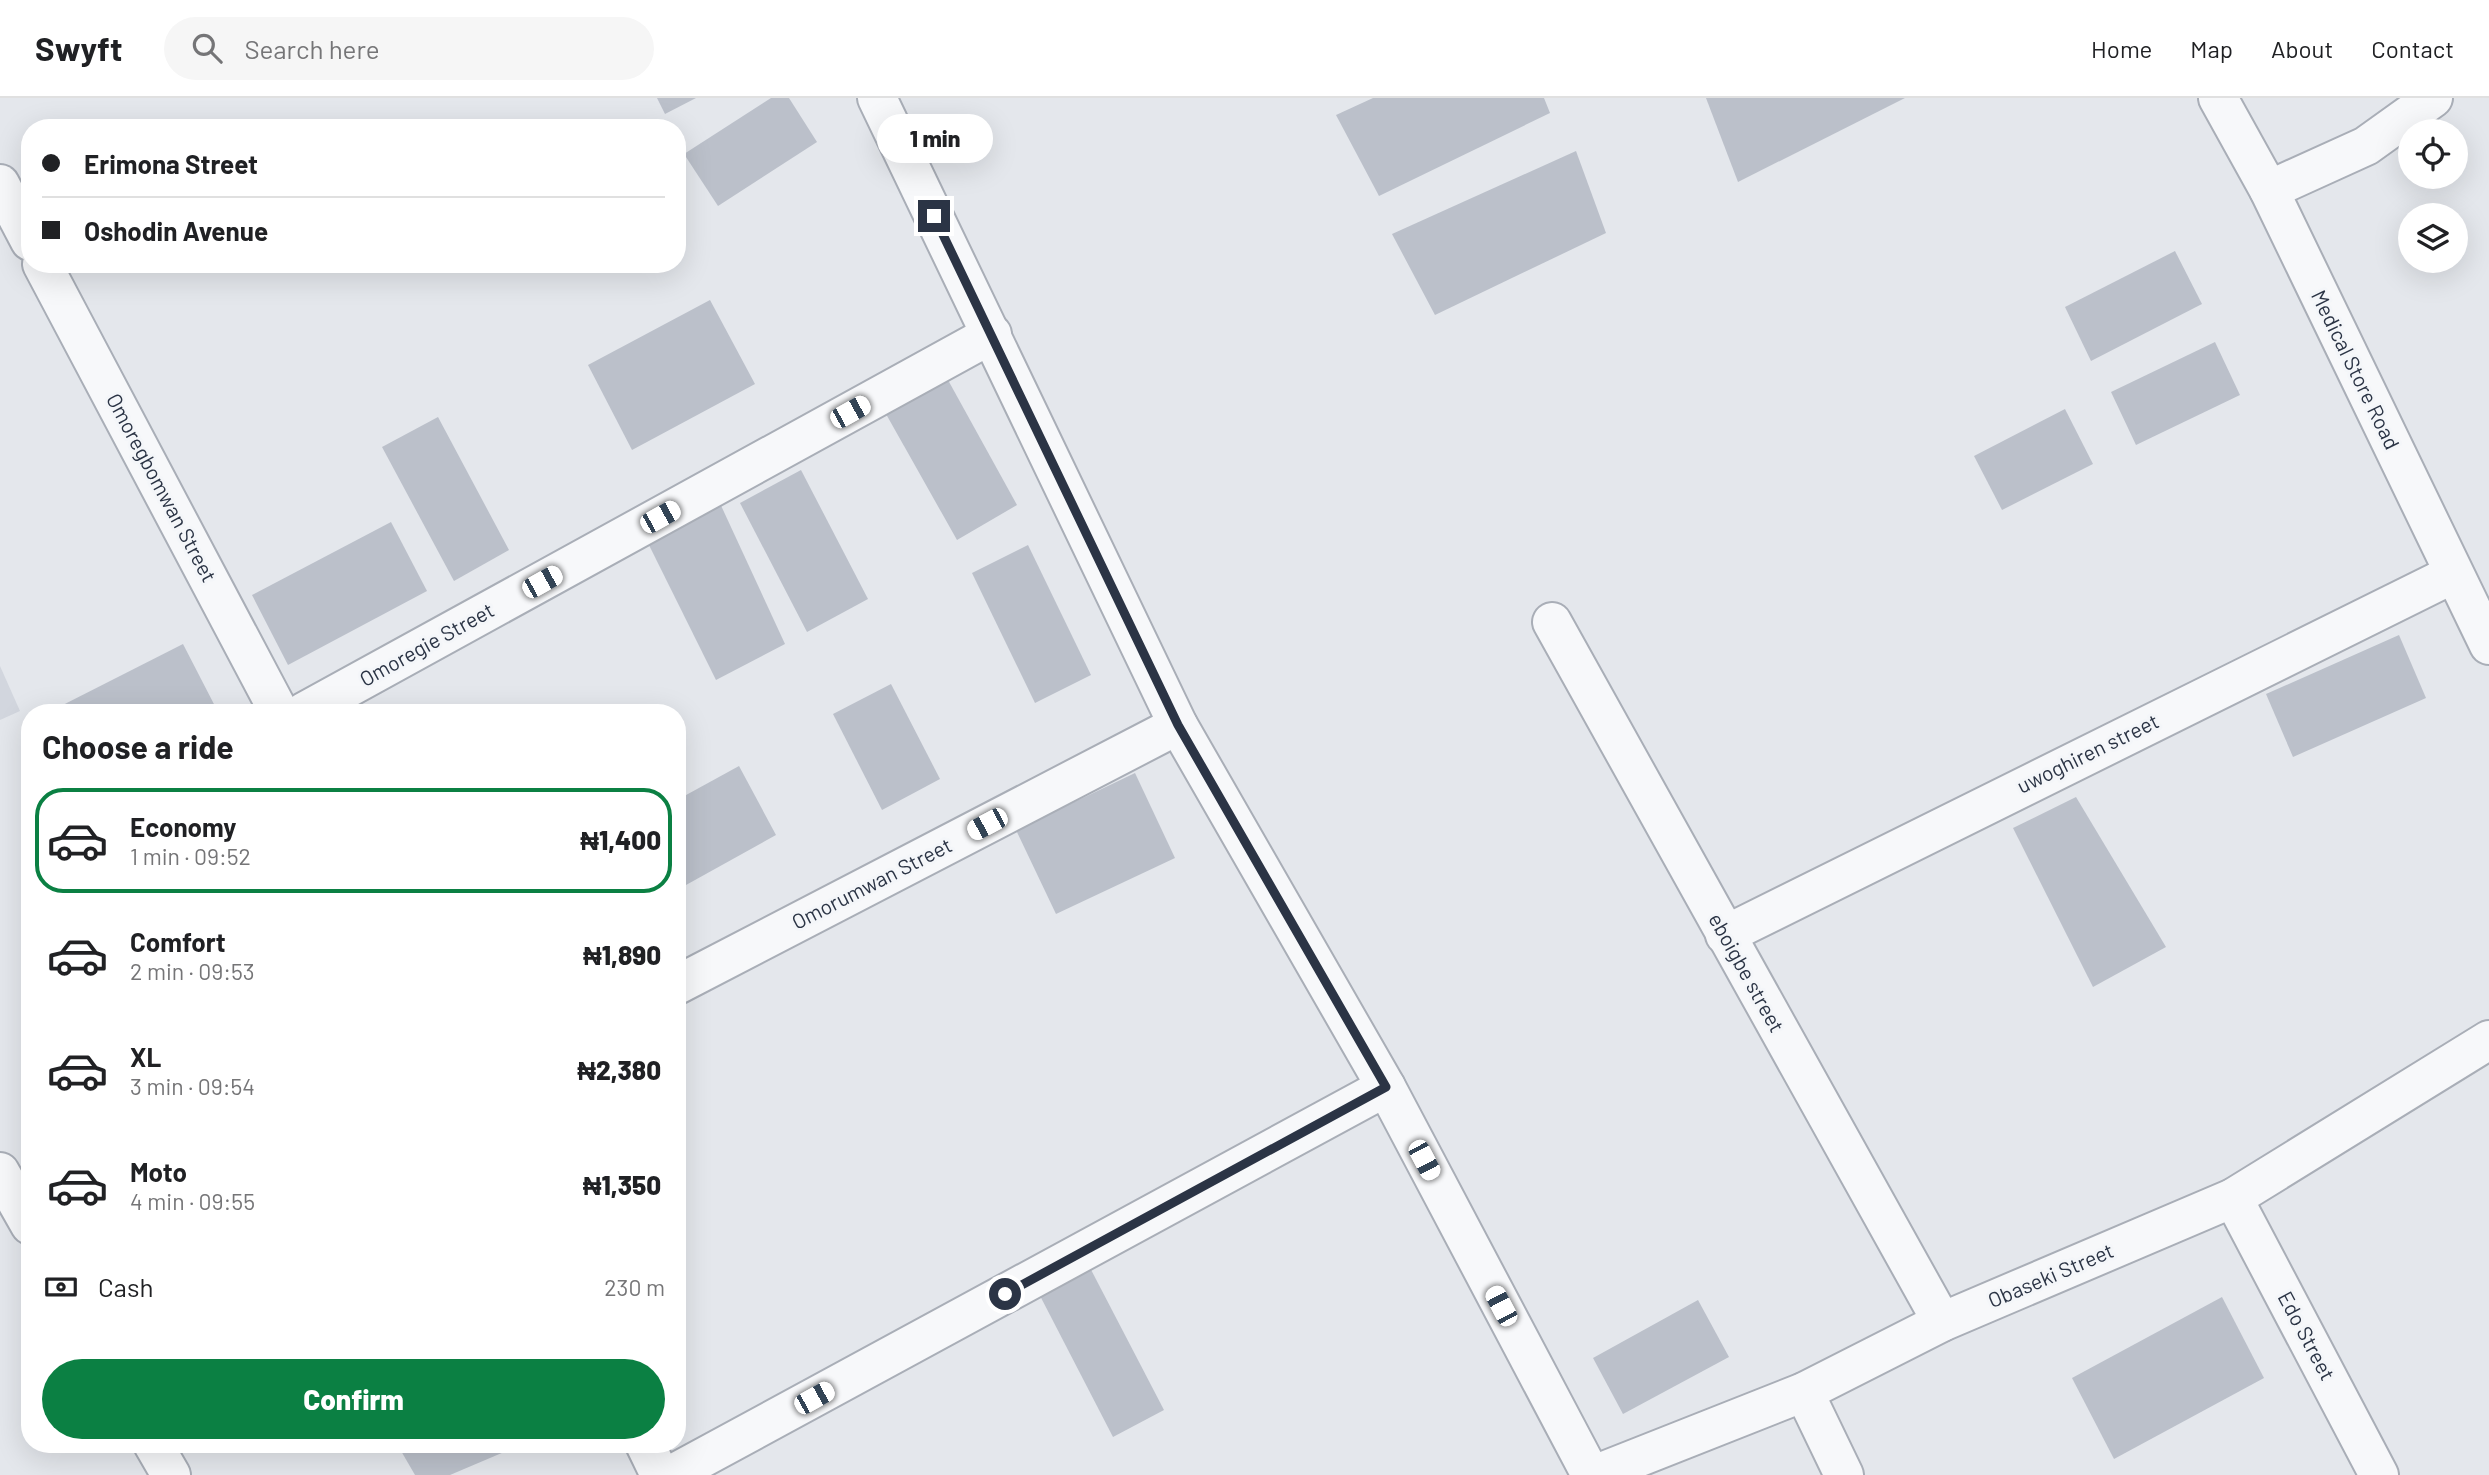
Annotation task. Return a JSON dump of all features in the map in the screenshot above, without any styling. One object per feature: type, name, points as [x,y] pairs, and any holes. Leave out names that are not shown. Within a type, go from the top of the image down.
[{"type":"street","points":[[877,98],[1178,725],[1386,1087],[1592,1475]]},
{"type":"street","name":"Medical Store Road","points":[[2218,98],[2269,190],[2489,645]]},
{"type":"street","points":[[2269,190],[2366,146],[2433,98]]},
{"type":"street","points":[[0,184],[21,224]]},
{"type":"street","name":"Omoregbomwan Street","points":[[47,273],[275,704]]},
{"type":"street","name":"Omoregie Street","points":[[319,704],[992,334]]},
{"type":"street","name":"uwoghiren street","points":[[1725,935],[2453,574]]},
{"type":"street","name":"eboigbe street","points":[[1552,622],[1942,1322]]},
{"type":"street","name":"Omorumwan Street","points":[[686,980],[1178,725]]},
{"type":"street","name":"Obaseki Street","points":[[1592,1475],[1804,1392],[1942,1322],[2233,1198],[2489,1040]]},
{"type":"street","points":[[671,1475],[1386,1087]]},
{"type":"street","points":[[0,1172],[21,1209]]},
{"type":"street","name":"Edo Street","points":[[2233,1198],[2379,1475]]},
{"type":"street","points":[[1804,1392],[1844,1475]]},
{"type":"street","points":[[158,1453],[171,1475]]},
{"type":"street","points":[[649,1453],[660,1475]]},
{"type":"shaded area","points":[[0,666],[20,711],[0,720]]},
{"type":"building","points":[[657,98],[696,98],[665,114]]},
{"type":"building","points":[[771,98],[789,98],[817,142],[718,206],[686,157],[686,153]]},
{"type":"building","points":[[1373,98],[1544,98],[1550,113],[1379,196],[1336,115]]},
{"type":"building","points":[[1706,98],[1905,98],[1738,182]]},
{"type":"building","points":[[1576,151],[1606,233],[1435,315],[1392,234]]},
{"type":"building","points":[[2175,251],[2202,304],[2091,361],[2065,307]]},
{"type":"building","points":[[710,300],[755,384],[632,450],[588,365]]},
{"type":"building","points":[[2215,342],[2240,395],[2136,445],[2111,392]]},
{"type":"building","points":[[948,380],[1017,505],[957,540],[886,414]]},
{"type":"building","points":[[2065,409],[2093,464],[2002,510],[1974,456]]},
{"type":"building","points":[[438,417],[509,550],[454,581],[382,447]]},
{"type":"building","points":[[801,470],[868,599],[807,632],[740,503]]},
{"type":"building","points":[[718,499],[785,644],[716,680],[642,531]]},
{"type":"building","points":[[391,522],[427,591],[288,665],[252,595]]},
{"type":"building","points":[[1028,545],[1091,675],[1035,703],[972,573]]},
{"type":"building","points":[[2399,635],[2426,698],[2293,757],[2266,694]]},
{"type":"building","points":[[183,644],[214,704],[65,704]]},
{"type":"building","points":[[891,684],[940,779],[882,810],[833,714]]},
{"type":"building","points":[[739,766],[776,835],[686,885],[686,795]]},
{"type":"building","points":[[1135,773],[1175,858],[1056,914],[1016,830]]},
{"type":"building","points":[[2076,797],[2166,947],[2093,987],[2013,828]]},
{"type":"building","points":[[1087,1262],[1164,1410],[1113,1437],[1036,1288]]},
{"type":"building","points":[[2222,1297],[2264,1378],[2114,1459],[2072,1378]]},
{"type":"building","points":[[1698,1300],[1729,1357],[1623,1414],[1593,1358]]},
{"type":"building","points":[[402,1453],[502,1453],[450,1475],[415,1475]]},
{"type":"route","points":[[934,216],[1178,725],[1386,1087],[1005,1294]]}]
